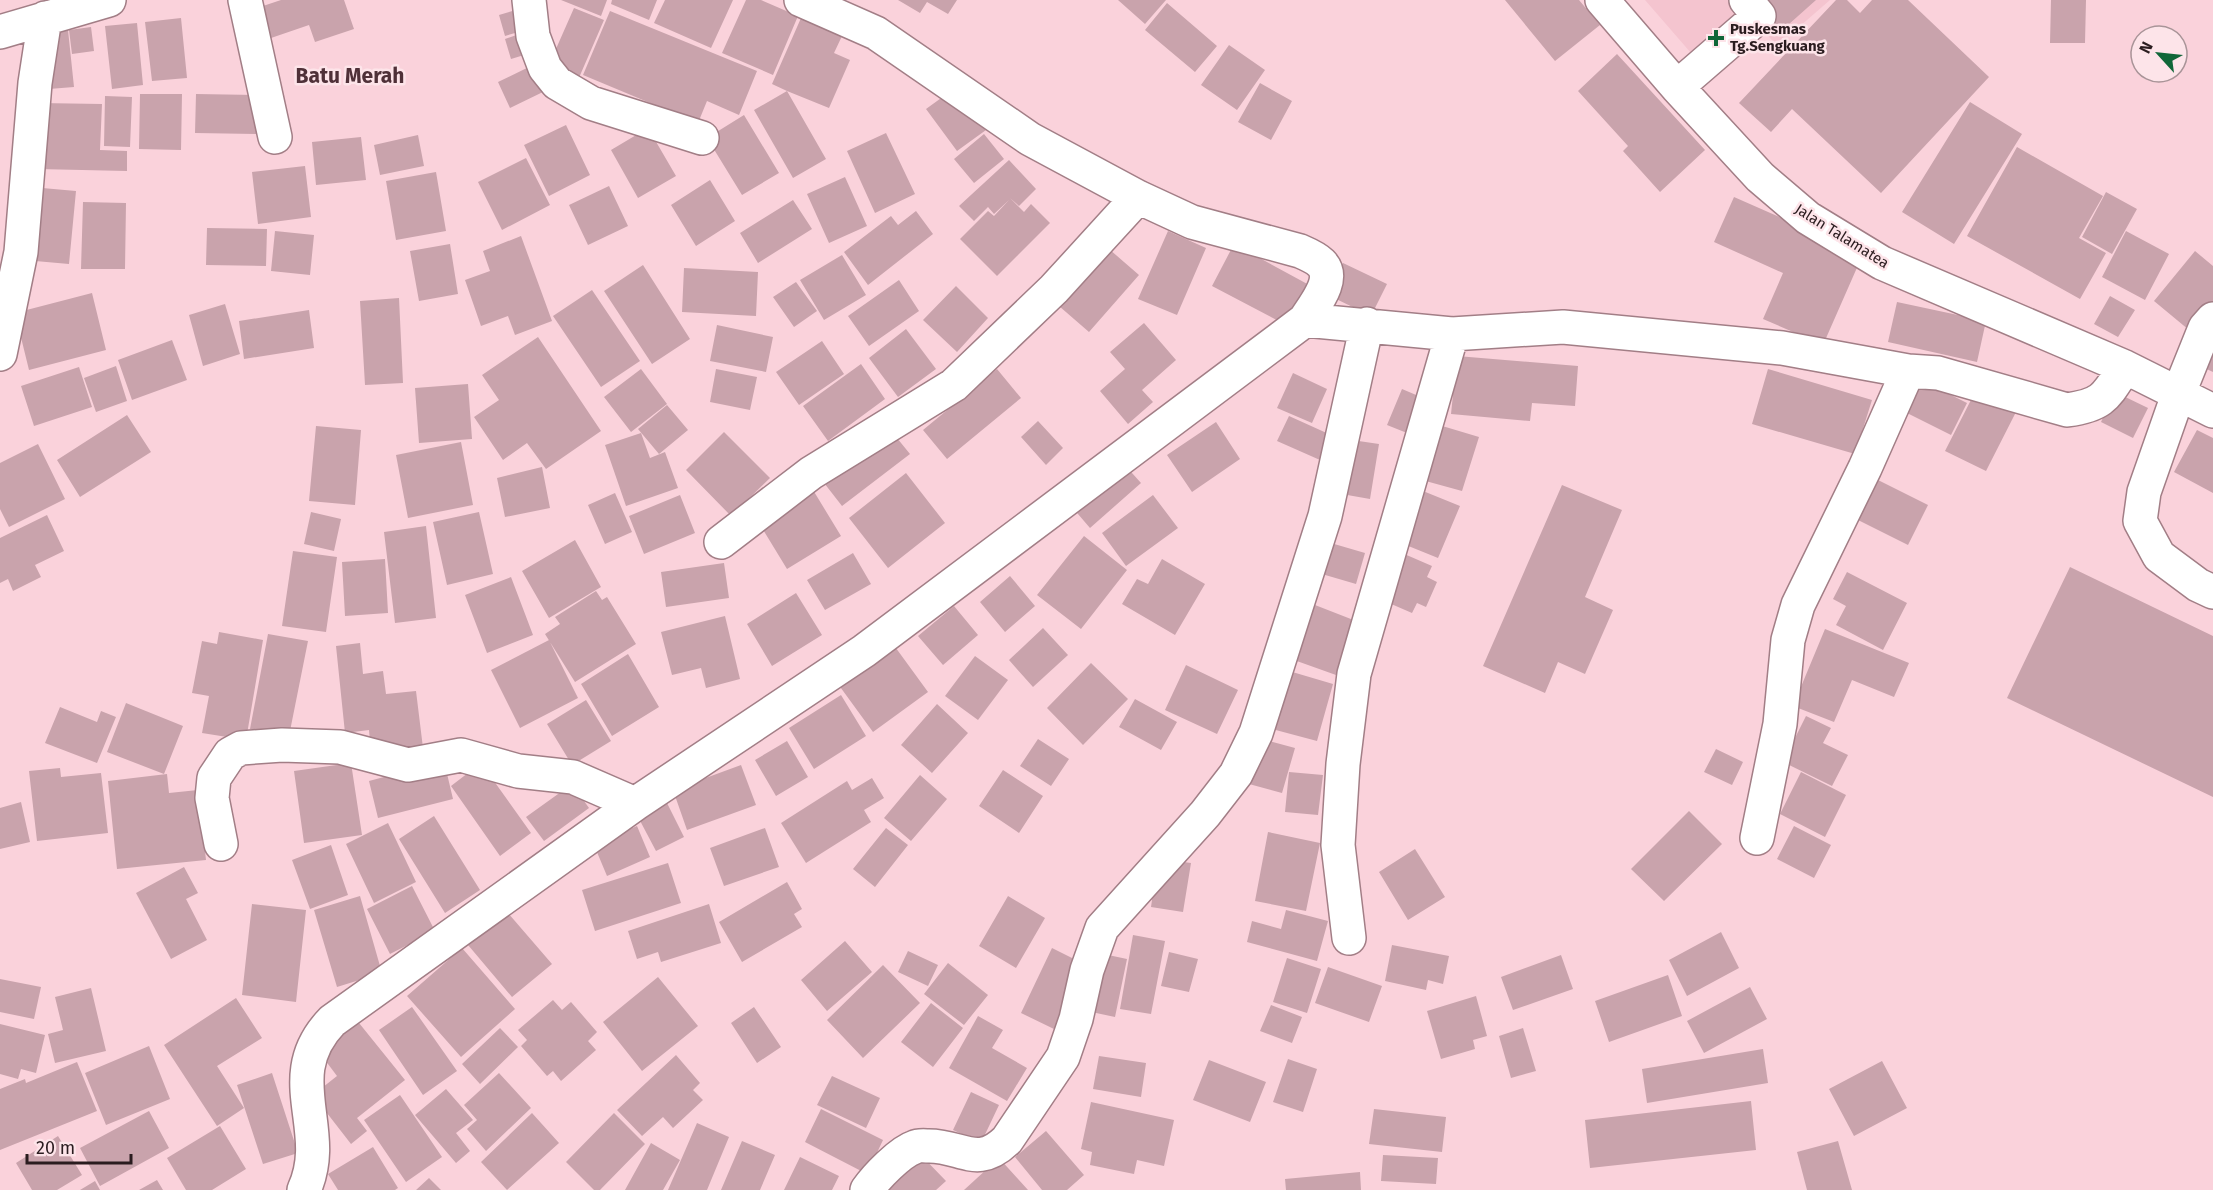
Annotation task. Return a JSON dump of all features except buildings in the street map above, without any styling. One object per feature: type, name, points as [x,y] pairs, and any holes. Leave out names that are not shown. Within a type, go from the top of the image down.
[{"type":"street","points":[[0,32],[109,0]]},
{"type":"street","points":[[244,0],[275,137]]},
{"type":"street","points":[[529,0],[533,36],[546,68],[557,83],[591,103],[702,138]]},
{"type":"street","points":[[304,1190],[310,1176],[312,1160],[307,1064],[320,1033],[332,1021],[634,804],[864,651],[1305,320],[1327,282],[1327,275],[1321,263],[1300,251],[1192,222],[1138,196],[1030,138],[876,33],[801,0]]},
{"type":"street","name":"Jalan Talamatea","points":[[1602,0],[1677,87],[1760,177],[1808,218],[1882,263],[2125,367],[2213,411]]},
{"type":"street","points":[[1677,87],[1759,16],[1746,0]]},
{"type":"street","points":[[0,354],[21,252],[35,83],[45,18]]},
{"type":"street","points":[[721,542],[811,473],[954,385],[1054,289],[1138,196]]},
{"type":"street","points":[[2213,319],[2205,328],[2178,395],[2144,492],[2140,521],[2159,556],[2198,585],[2213,592]]},
{"type":"street","points":[[1305,320],[1367,324],[1452,334],[1563,327],[1782,348],[1908,371],[1938,373],[2067,410],[2086,407],[2105,398],[2125,367]]},
{"type":"street","points":[[867,1190],[874,1180],[915,1147],[932,1146],[977,1156],[997,1150],[1007,1140],[1063,1057],[1076,1020],[1087,970],[1102,928],[1205,814],[1236,774],[1256,733],[1325,516],[1367,324]]},
{"type":"street","points":[[1349,938],[1338,845],[1343,764],[1354,674],[1452,334]]},
{"type":"street","points":[[1756,838],[1780,724],[1788,640],[1798,605],[1865,468],[1908,371]]},
{"type":"street","points":[[221,844],[212,798],[214,778],[230,754],[241,748],[282,745],[340,747],[408,765],[461,755],[518,771],[573,777],[634,804]]},
{"type":"shaded area","name":"Puskesmas Tg.Sengkuang","points":[[1645,0],[1830,0],[1777,46],[1764,31],[1711,76]]},
{"type":"place","name":"Puskesmas Tg.Sengkuang","points":[[1716,38]]},
{"type":"district","name":"Batu Merah","points":[[350,76]]}]
